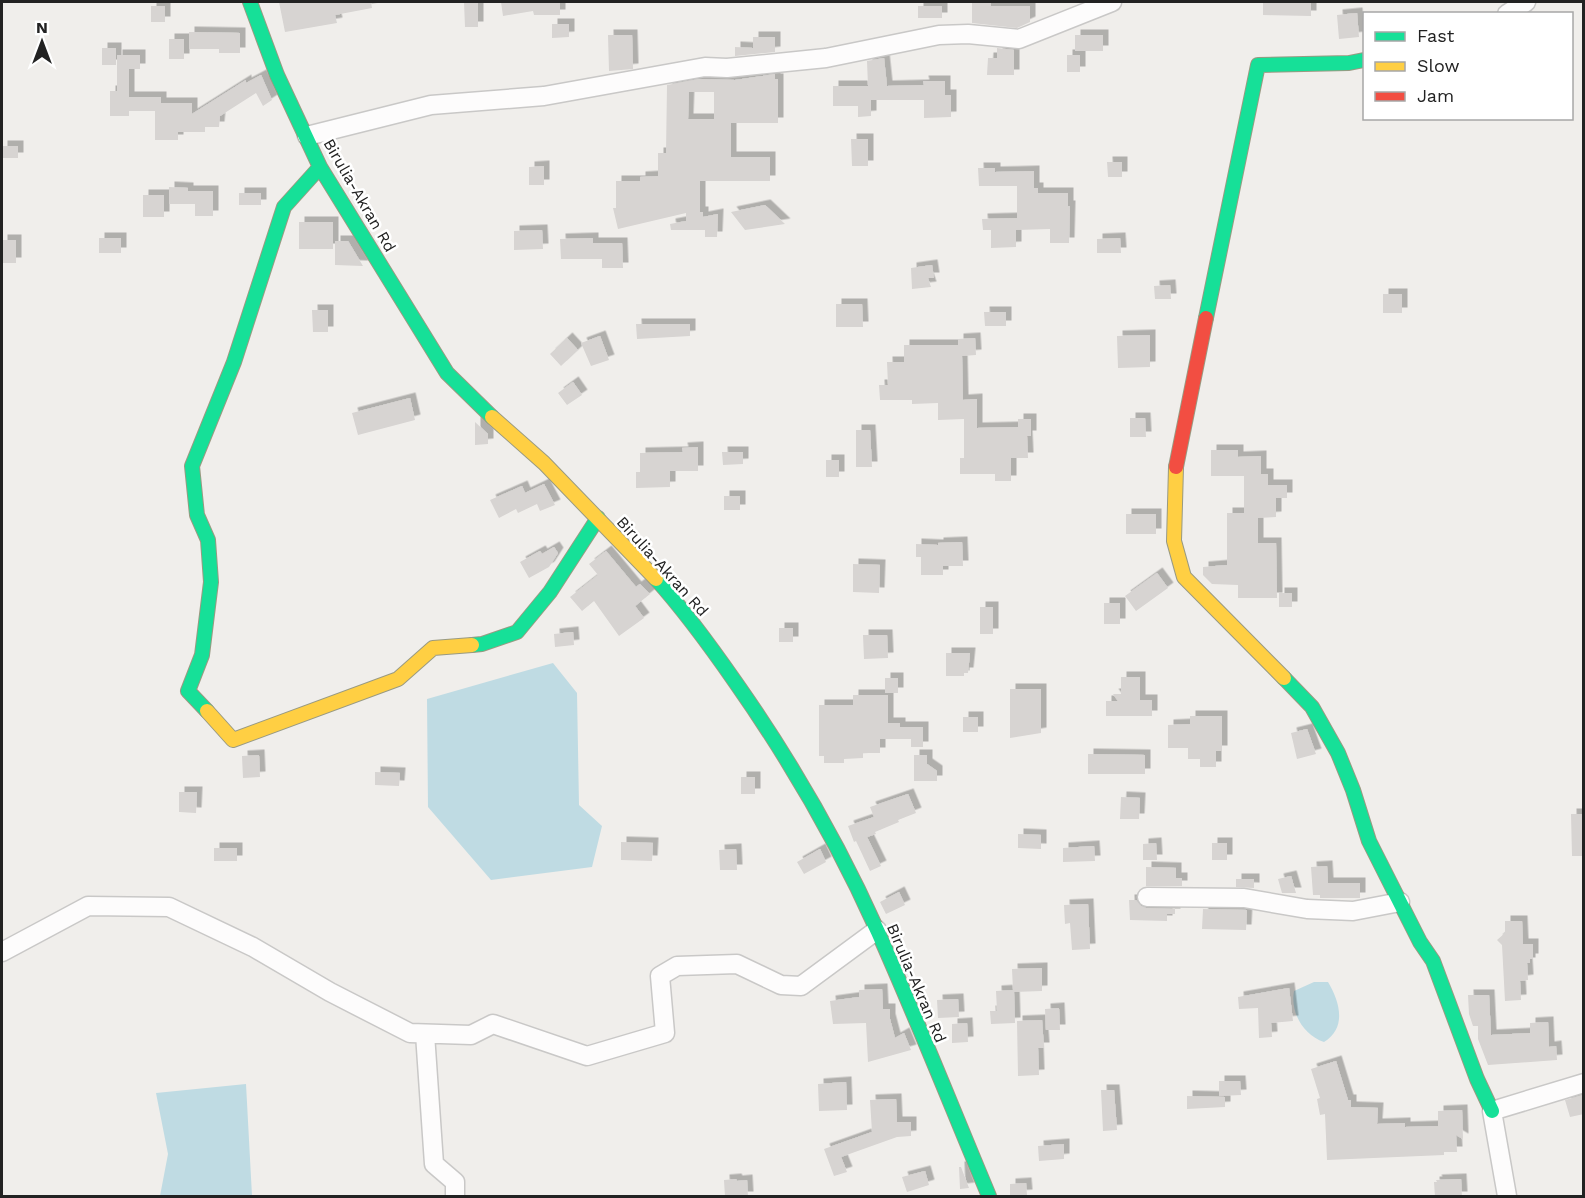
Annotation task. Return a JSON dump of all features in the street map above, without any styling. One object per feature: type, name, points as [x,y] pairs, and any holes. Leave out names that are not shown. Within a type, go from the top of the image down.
[{"type":"street","name":"Birulia-Akran Rd","points":[[250,2],[277,75],[320,167],[447,373],[478,405],[544,463],[677,602],[769,730],[827,831],[877,930],[989,1197]]},
{"type":"street","points":[[307,136],[431,105],[544,96],[705,67],[727,68],[826,58],[939,35],[968,34],[1019,39],[1112,2]]},
{"type":"street","points":[[1510,12],[1526,2]]},
{"type":"street","points":[[1363,60],[1349,63],[1258,65],[1176,463],[1174,541],[1184,577],[1312,707],[1338,753],[1353,790],[1369,842],[1432,961],[1473,1069],[1492,1111],[1508,1197]]},
{"type":"street","points":[[320,167],[284,207],[234,362],[192,466],[197,515],[208,540],[211,582],[202,655],[188,691],[233,740],[398,679],[433,648],[482,644],[517,632],[550,592],[598,518]]},
{"type":"street","points":[[1147,897],[1244,898],[1306,909],[1353,911],[1400,902]]},
{"type":"street","points":[[2,952],[88,906],[169,907],[253,947],[330,992],[410,1033],[471,1035],[493,1024],[587,1056],[665,1033],[660,976],[677,966],[737,964],[781,985],[801,986],[877,930]]},
{"type":"street","points":[[425,1034],[434,1164],[455,1182],[455,1197]]},
{"type":"street","points":[[1492,1111],[1584,1083]]},
{"type":"water","points":[[553,663],[577,693],[579,805],[602,826],[592,867],[491,880],[428,807],[427,699]]},
{"type":"water","points":[[1314,982],[1328,982],[1338,1006],[1339,1022],[1336,1030],[1324,1042],[1304,1028],[1294,1007],[1294,991]]},
{"type":"water","points":[[246,1084],[252,1196],[160,1196],[168,1154],[156,1093]]},
{"type":"building","points":[[279,2],[371,2],[372,8],[335,15],[337,23],[285,32]]},
{"type":"building","points":[[464,2],[478,2],[478,27],[465,27]]},
{"type":"building","points":[[501,2],[560,2],[560,15],[534,15],[533,11],[503,16]]},
{"type":"building","points":[[972,2],[991,2],[991,6],[1030,6],[1030,22],[1017,28],[972,23]]},
{"type":"building","points":[[1263,2],[1311,2],[1311,16],[1263,15]]},
{"type":"building","points":[[151,6],[165,6],[165,22],[151,22]]},
{"type":"building","points":[[918,6],[942,6],[942,18],[918,18]]},
{"type":"building","points":[[1357,13],[1359,37],[1339,39],[1337,15]]},
{"type":"building","points":[[552,24],[569,24],[569,37],[552,38]]},
{"type":"building","points":[[189,32],[240,33],[240,53],[219,53],[219,49],[189,49]]},
{"type":"building","points":[[608,35],[632,35],[633,69],[609,71]]},
{"type":"building","points":[[1075,35],[1103,35],[1103,51],[1075,51]]},
{"type":"building","points":[[753,37],[775,37],[775,52],[735,56],[735,47],[753,48]]},
{"type":"building","points":[[169,39],[184,39],[184,59],[169,59]]},
{"type":"building","points":[[102,48],[116,48],[116,65],[102,65]]},
{"type":"building","points":[[997,48],[1014,50],[1014,75],[987,75],[988,58],[997,58]]},
{"type":"building","points":[[117,55],[140,55],[140,69],[129,69],[129,97],[161,97],[161,103],[192,103],[192,114],[246,80],[246,83],[261,75],[272,100],[263,106],[256,93],[220,116],[219,127],[205,127],[205,132],[178,132],[178,140],[155,140],[155,111],[129,111],[129,116],[110,116],[110,91],[117,91]]},
{"type":"building","points":[[1067,55],[1080,55],[1080,72],[1067,72]]},
{"type":"building","points":[[884,58],[887,86],[924,85],[923,81],[945,81],[945,95],[951,95],[951,117],[924,118],[924,100],[871,100],[871,116],[858,117],[858,106],[833,106],[833,86],[868,86],[867,61]]},
{"type":"building","points":[[775,74],[775,79],[778,79],[778,123],[731,123],[731,157],[770,157],[770,181],[700,181],[700,212],[703,212],[703,217],[718,214],[717,237],[705,237],[705,230],[671,230],[670,224],[686,221],[686,213],[618,229],[613,208],[616,208],[616,181],[640,181],[640,177],[658,176],[658,153],[666,153],[667,85],[699,79],[735,80]],"holes":[[[689,92],[714,92],[714,119],[688,119]]]},
{"type":"building","points":[[851,139],[868,139],[868,166],[852,166]]},
{"type":"building","points":[[2,146],[18,146],[18,158],[2,158]]},
{"type":"building","points":[[1107,162],[1122,162],[1122,177],[1108,177]]},
{"type":"building","points":[[544,166],[544,185],[529,185],[529,167]]},
{"type":"building","points":[[978,168],[995,168],[995,172],[1034,171],[1034,188],[1038,188],[1038,193],[1068,193],[1069,243],[1050,243],[1050,229],[1016,230],[1016,247],[991,248],[991,230],[983,230],[982,219],[1017,218],[1017,186],[979,186]]},
{"type":"building","points":[[169,187],[188,188],[188,191],[213,191],[213,216],[195,216],[195,204],[169,204]]},
{"type":"building","points":[[239,193],[261,193],[261,205],[239,205]]},
{"type":"building","points":[[143,195],[164,195],[164,217],[143,217]]},
{"type":"building","points":[[765,205],[785,224],[745,230],[731,212]]},
{"type":"building","points":[[299,222],[333,222],[333,249],[299,249]]},
{"type":"building","points":[[542,230],[543,249],[514,250],[514,231]]},
{"type":"building","points":[[99,238],[121,238],[121,253],[99,253]]},
{"type":"building","points":[[593,238],[593,243],[622,243],[623,268],[602,268],[602,259],[561,259],[560,239]]},
{"type":"building","points":[[1120,238],[1121,253],[1097,253],[1097,239]]},
{"type":"building","points":[[2,240],[16,240],[16,263],[2,263]]},
{"type":"building","points":[[335,241],[348,241],[363,266],[335,265]]},
{"type":"building","points":[[932,265],[934,278],[928,278],[931,287],[912,289],[911,268]]},
{"type":"building","points":[[1170,285],[1171,299],[1155,299],[1154,286]]},
{"type":"building","points":[[1383,294],[1402,294],[1402,313],[1383,313]]},
{"type":"building","points":[[836,304],[862,304],[863,327],[836,327]]},
{"type":"building","points":[[312,310],[328,310],[328,332],[313,332]]},
{"type":"building","points":[[984,312],[1006,312],[1006,326],[985,326]]},
{"type":"building","points":[[636,324],[690,324],[690,336],[637,339]]},
{"type":"building","points":[[1150,335],[1150,367],[1118,368],[1117,336]]},
{"type":"building","points":[[600,336],[609,360],[591,366],[581,343]]},
{"type":"building","points":[[567,338],[578,350],[561,366],[550,354]]},
{"type":"building","points":[[975,338],[976,355],[962,356],[963,400],[977,399],[977,428],[1018,427],[1018,419],[1031,419],[1031,436],[1027,436],[1028,458],[1011,458],[1011,481],[995,481],[995,474],[960,474],[960,458],[964,458],[964,419],[938,420],[938,403],[912,404],[912,400],[880,400],[879,385],[888,385],[887,362],[904,362],[904,345],[958,345],[958,339]]},
{"type":"building","points":[[573,382],[582,395],[567,405],[558,393]]},
{"type":"building","points":[[410,398],[415,420],[358,435],[352,413]]},
{"type":"building","points":[[1130,418],[1145,418],[1146,437],[1130,437]]},
{"type":"building","points":[[475,422],[488,434],[488,444],[475,445]]},
{"type":"building","points":[[856,430],[870,430],[872,467],[856,467]]},
{"type":"building","points":[[698,447],[698,471],[670,471],[670,487],[636,488],[636,472],[640,472],[640,453],[683,452],[682,448]]},
{"type":"building","points":[[1211,450],[1238,450],[1238,457],[1261,456],[1261,474],[1268,474],[1268,485],[1287,485],[1287,498],[1276,498],[1276,517],[1258,518],[1258,543],[1276,543],[1277,598],[1238,598],[1238,585],[1212,584],[1203,575],[1203,567],[1227,565],[1227,513],[1244,513],[1244,476],[1211,476]]},
{"type":"building","points":[[722,452],[743,452],[743,464],[723,465]]},
{"type":"building","points":[[826,460],[839,460],[839,477],[826,477]]},
{"type":"building","points":[[544,484],[555,505],[540,511],[537,504],[518,513],[516,509],[499,518],[490,500],[522,486],[525,493]]},
{"type":"building","points":[[724,496],[740,496],[740,510],[724,510]]},
{"type":"building","points":[[1126,514],[1156,514],[1156,534],[1126,534]]},
{"type":"building","points":[[962,542],[963,566],[943,566],[943,575],[921,575],[921,557],[916,557],[916,544],[938,545],[938,543]]},
{"type":"building","points":[[554,547],[558,553],[549,567],[529,578],[520,562],[540,551],[542,554]]},
{"type":"building","points":[[606,551],[636,587],[640,584],[650,594],[635,606],[644,618],[619,636],[594,601],[582,611],[570,597],[598,575],[589,564]]},
{"type":"building","points":[[853,564],[880,565],[879,593],[853,592]]},
{"type":"building","points":[[1157,573],[1168,588],[1136,611],[1125,596]]},
{"type":"building","points":[[1279,593],[1292,593],[1292,607],[1279,607]]},
{"type":"building","points":[[1104,603],[1120,603],[1120,624],[1104,624]]},
{"type":"building","points":[[980,607],[993,607],[993,634],[980,634]]},
{"type":"building","points":[[779,628],[793,628],[793,642],[779,642]]},
{"type":"building","points":[[573,632],[574,645],[555,647],[554,634]]},
{"type":"building","points":[[863,635],[887,635],[888,658],[864,659]]},
{"type":"building","points":[[946,653],[970,653],[968,673],[964,673],[964,676],[946,676]]},
{"type":"building","points":[[1121,677],[1140,677],[1140,700],[1152,700],[1152,716],[1106,716],[1106,701],[1118,701],[1113,694],[1121,694]]},
{"type":"building","points":[[885,678],[898,678],[898,693],[885,693]]},
{"type":"building","points":[[1010,689],[1041,689],[1041,733],[1010,738]]},
{"type":"building","points":[[853,695],[888,695],[888,723],[900,723],[900,727],[923,727],[923,747],[911,747],[911,739],[880,739],[880,753],[863,753],[863,758],[844,759],[844,763],[824,763],[824,756],[819,756],[819,705],[853,705]]},
{"type":"building","points":[[1190,716],[1222,716],[1222,751],[1216,751],[1216,767],[1200,767],[1200,759],[1188,759],[1188,748],[1168,748],[1168,725],[1190,724]]},
{"type":"building","points":[[963,717],[978,717],[978,732],[963,732]]},
{"type":"building","points":[[1307,729],[1316,754],[1297,759],[1291,733]]},
{"type":"building","points":[[1088,754],[1145,755],[1145,774],[1088,774]]},
{"type":"building","points":[[259,755],[260,777],[243,778],[242,756]]},
{"type":"building","points":[[914,755],[927,755],[927,764],[937,771],[937,781],[914,781]]},
{"type":"building","points":[[375,772],[400,773],[399,786],[375,785]]},
{"type":"building","points":[[741,777],[755,777],[755,794],[741,794]]},
{"type":"building","points":[[179,792],[197,792],[196,813],[179,812]]},
{"type":"building","points":[[908,794],[916,813],[867,837],[881,866],[870,871],[848,826],[874,817],[870,807]]},
{"type":"building","points":[[1121,797],[1140,798],[1139,819],[1120,819]]},
{"type":"building","points":[[1571,814],[1584,814],[1584,856],[1572,856]]},
{"type":"building","points":[[1018,834],[1041,835],[1041,849],[1018,848]]},
{"type":"building","points":[[621,842],[653,843],[652,861],[621,860]]},
{"type":"building","points":[[1156,843],[1157,860],[1143,860],[1143,844]]},
{"type":"building","points":[[1212,843],[1227,843],[1227,860],[1212,860]]},
{"type":"building","points":[[1094,846],[1095,861],[1063,862],[1063,848]]},
{"type":"building","points":[[214,848],[237,848],[237,861],[214,861]]},
{"type":"building","points":[[736,849],[737,870],[720,870],[719,850]]},
{"type":"building","points":[[820,849],[826,862],[804,874],[797,862]]},
{"type":"building","points":[[1327,866],[1328,883],[1360,883],[1360,898],[1320,898],[1320,895],[1313,895],[1311,867]]},
{"type":"building","points":[[1146,867],[1176,868],[1176,878],[1182,878],[1182,886],[1146,886]]},
{"type":"building","points":[[1291,876],[1296,893],[1282,893],[1278,879]]},
{"type":"building","points":[[1236,879],[1254,879],[1254,888],[1236,887]]},
{"type":"building","points":[[899,892],[905,905],[886,914],[880,902]]},
{"type":"building","points":[[1129,900],[1136,900],[1146,908],[1175,909],[1175,914],[1167,914],[1167,921],[1130,920]]},
{"type":"building","points":[[1088,904],[1090,949],[1072,950],[1070,923],[1065,924],[1064,905]]},
{"type":"building","points":[[1203,909],[1247,910],[1246,930],[1202,929]]},
{"type":"building","points":[[1505,921],[1522,921],[1523,944],[1533,944],[1533,959],[1527,963],[1528,980],[1520,981],[1521,1000],[1505,1001],[1502,945],[1497,940],[1505,933]]},
{"type":"building","points":[[1042,968],[1042,991],[1014,992],[1015,1023],[991,1024],[990,1011],[997,1011],[996,991],[1013,990],[1012,969]]},
{"type":"building","points":[[1289,988],[1293,1021],[1271,1023],[1272,1037],[1259,1038],[1258,1008],[1239,1009],[1238,997]]},
{"type":"building","points":[[882,989],[883,1009],[890,1009],[895,1038],[904,1033],[911,1050],[868,1062],[866,1023],[833,1024],[830,1001],[859,997],[859,990]]},
{"type":"building","points":[[1468,995],[1489,995],[1491,1035],[1530,1033],[1530,1023],[1548,1022],[1549,1047],[1556,1046],[1557,1060],[1488,1065],[1478,1039],[1478,1026],[1473,1026],[1469,1014]]},
{"type":"building","points":[[958,999],[959,1017],[938,1018],[937,1000]]},
{"type":"building","points":[[1059,1008],[1060,1030],[1046,1030],[1045,1009]]},
{"type":"building","points":[[1042,1020],[1044,1048],[1038,1048],[1039,1075],[1018,1076],[1017,1021]]},
{"type":"building","points":[[967,1023],[968,1042],[952,1043],[952,1024]]},
{"type":"building","points":[[1336,1061],[1348,1100],[1351,1100],[1351,1107],[1378,1108],[1377,1124],[1405,1123],[1405,1127],[1438,1126],[1438,1111],[1462,1110],[1463,1139],[1456,1135],[1457,1152],[1444,1152],[1444,1155],[1327,1160],[1325,1114],[1320,1115],[1317,1099],[1320,1098],[1311,1069]]},
{"type":"building","points":[[1219,1081],[1240,1081],[1241,1095],[1219,1096]]},
{"type":"building","points":[[846,1082],[847,1110],[819,1111],[818,1084]]},
{"type":"building","points":[[1101,1090],[1114,1090],[1117,1130],[1103,1131]]},
{"type":"building","points":[[1583,1095],[1584,1114],[1570,1117],[1565,1100]]},
{"type":"building","points":[[1187,1096],[1225,1097],[1225,1107],[1187,1109]]},
{"type":"building","points":[[896,1099],[897,1122],[911,1122],[911,1136],[897,1137],[841,1157],[847,1172],[834,1176],[824,1149],[872,1132],[870,1100]]},
{"type":"building","points":[[1064,1144],[1064,1159],[1039,1161],[1038,1146]]},
{"type":"building","points":[[959,1167],[961,1167],[969,1188],[960,1189]]},
{"type":"building","points":[[925,1171],[929,1185],[907,1192],[902,1177]]},
{"type":"building","points":[[736,1179],[737,1181],[747,1180],[748,1197],[725,1197],[724,1180]]},
{"type":"building","points":[[1461,1179],[1462,1197],[1435,1197],[1434,1182],[1437,1182],[1436,1180]]},
{"type":"building","points":[[1026,1183],[1027,1195],[1010,1196],[1010,1184]]},
{"type":"traffic: fast","points":[[250,2],[277,75],[320,167],[447,373],[492,417]]},
{"type":"traffic: fast","points":[[1206,318],[1258,65],[1349,63],[1363,60]]},
{"type":"traffic: fast","points":[[207,711],[188,691],[202,655],[211,582],[208,540],[197,515],[192,466],[234,362],[284,207],[320,167]]},
{"type":"traffic: fast","points":[[472,645],[482,644],[517,632],[550,592],[598,518]]},
{"type":"traffic: fast","points":[[656,579],[697,630],[756,712],[795,773],[831,836],[863,900],[921,1031],[989,1196]]},
{"type":"traffic: fast","points":[[1284,678],[1312,707],[1338,753],[1353,790],[1369,841],[1420,942],[1433,961],[1477,1079],[1492,1111]]},
{"type":"traffic: slow","points":[[492,417],[544,463],[656,579]]},
{"type":"traffic: slow","points":[[1176,467],[1174,541],[1184,577],[1284,678]]},
{"type":"traffic: slow","points":[[207,711],[233,740],[398,679],[433,648],[472,645]]},
{"type":"traffic: jam","points":[[1176,467],[1206,318]]}]
